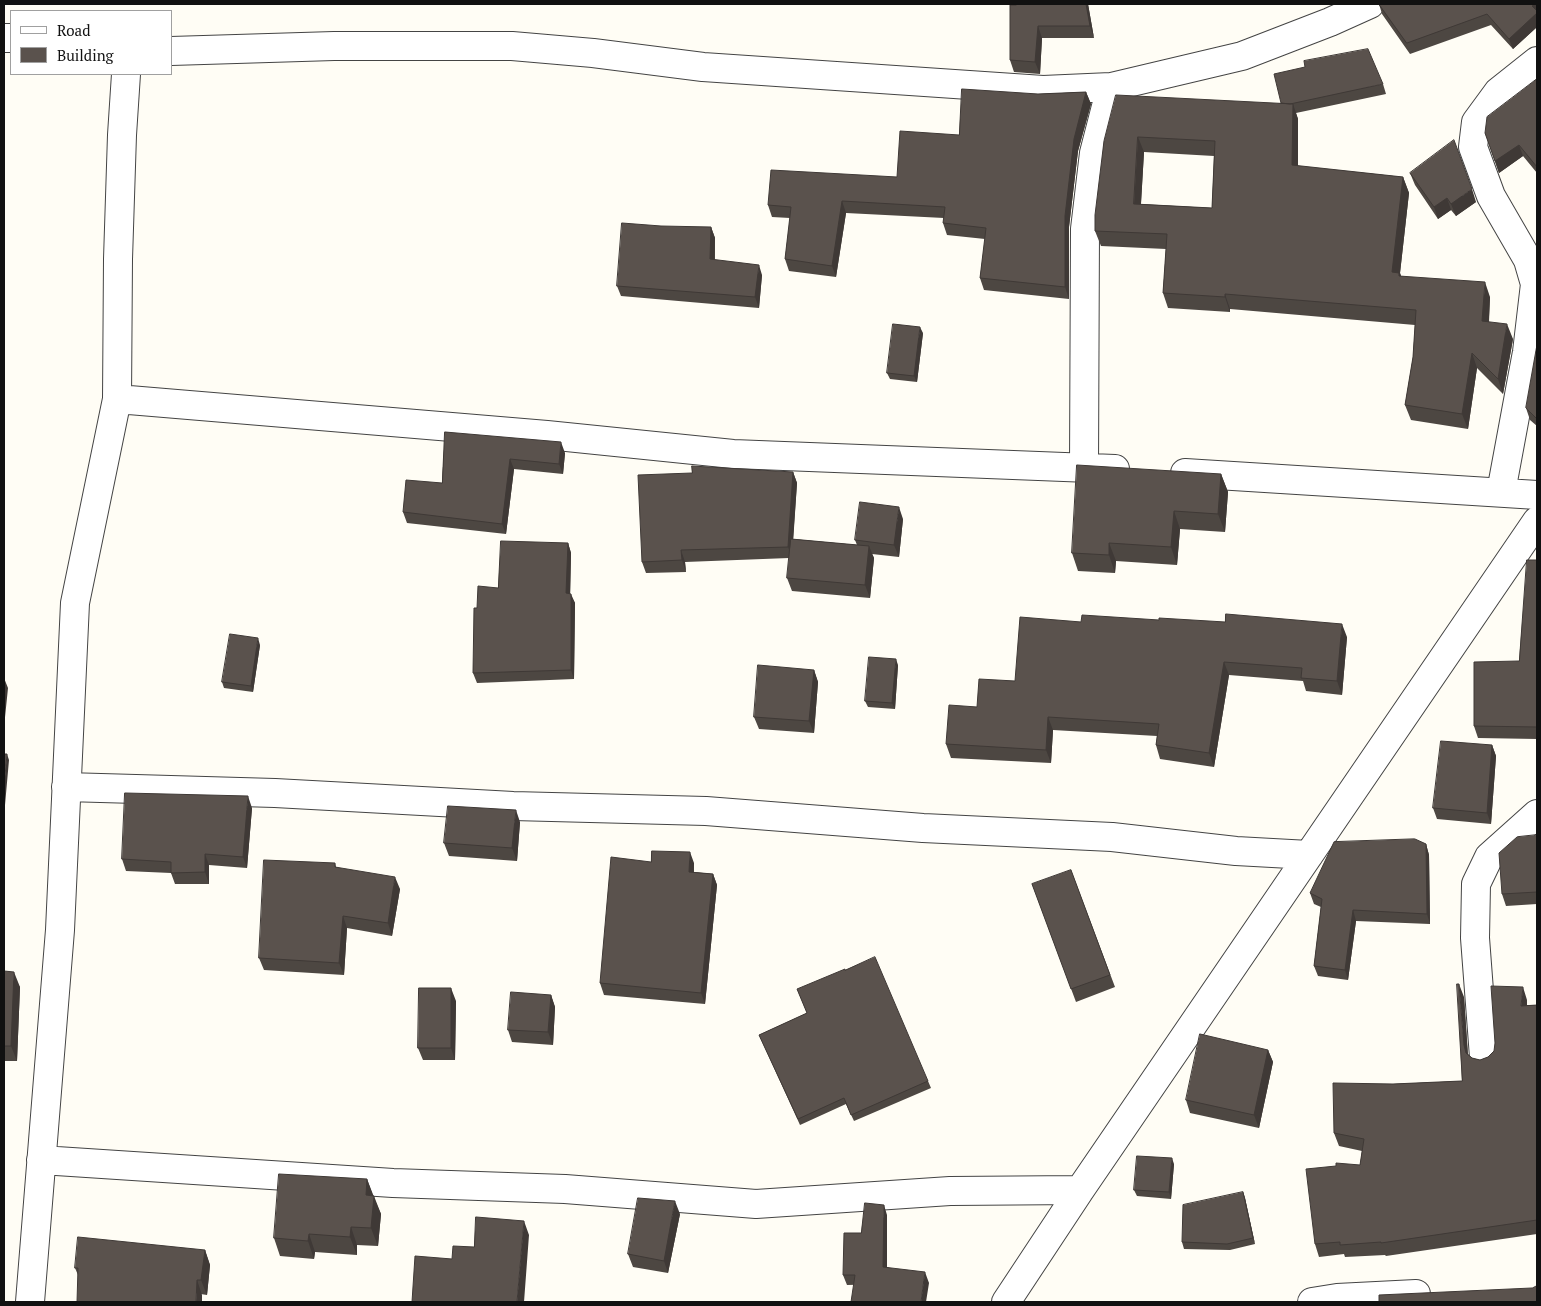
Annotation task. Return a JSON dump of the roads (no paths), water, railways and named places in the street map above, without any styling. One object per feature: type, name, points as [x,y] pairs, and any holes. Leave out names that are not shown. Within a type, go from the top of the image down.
[{"type":"street","points":[[172,51],[334,46],[512,46],[593,53],[704,67],[1034,89],[1111,86],[1242,56],[1330,22],[1370,4]]},
{"type":"street","points":[[1501,492],[1527,352],[1535,284],[1528,260],[1491,196],[1473,147],[1476,122],[1498,92],[1537,61]]},
{"type":"street","points":[[30,1302],[60,930],[75,603],[117,399],[118,259],[126,75]]},
{"type":"street","points":[[1084,468],[1085,230],[1094,153],[1111,86]]},
{"type":"street","points":[[117,399],[518,432],[733,454],[1153,471],[1537,495]]},
{"type":"street","points":[[1006,1302],[1080,1190],[1537,521]]},
{"type":"street","points":[[66,787],[275,793],[513,806],[706,812],[924,828],[1112,837],[1236,851],[1310,855]]},
{"type":"street","points":[[1484,1057],[1475,938],[1476,884],[1489,858],[1537,814]]},
{"type":"street","points":[[41,1160],[394,1183],[565,1189],[756,1204],[950,1191],[1080,1190]]},
{"type":"street","points":[[1329,1301],[1442,1293]]}]
